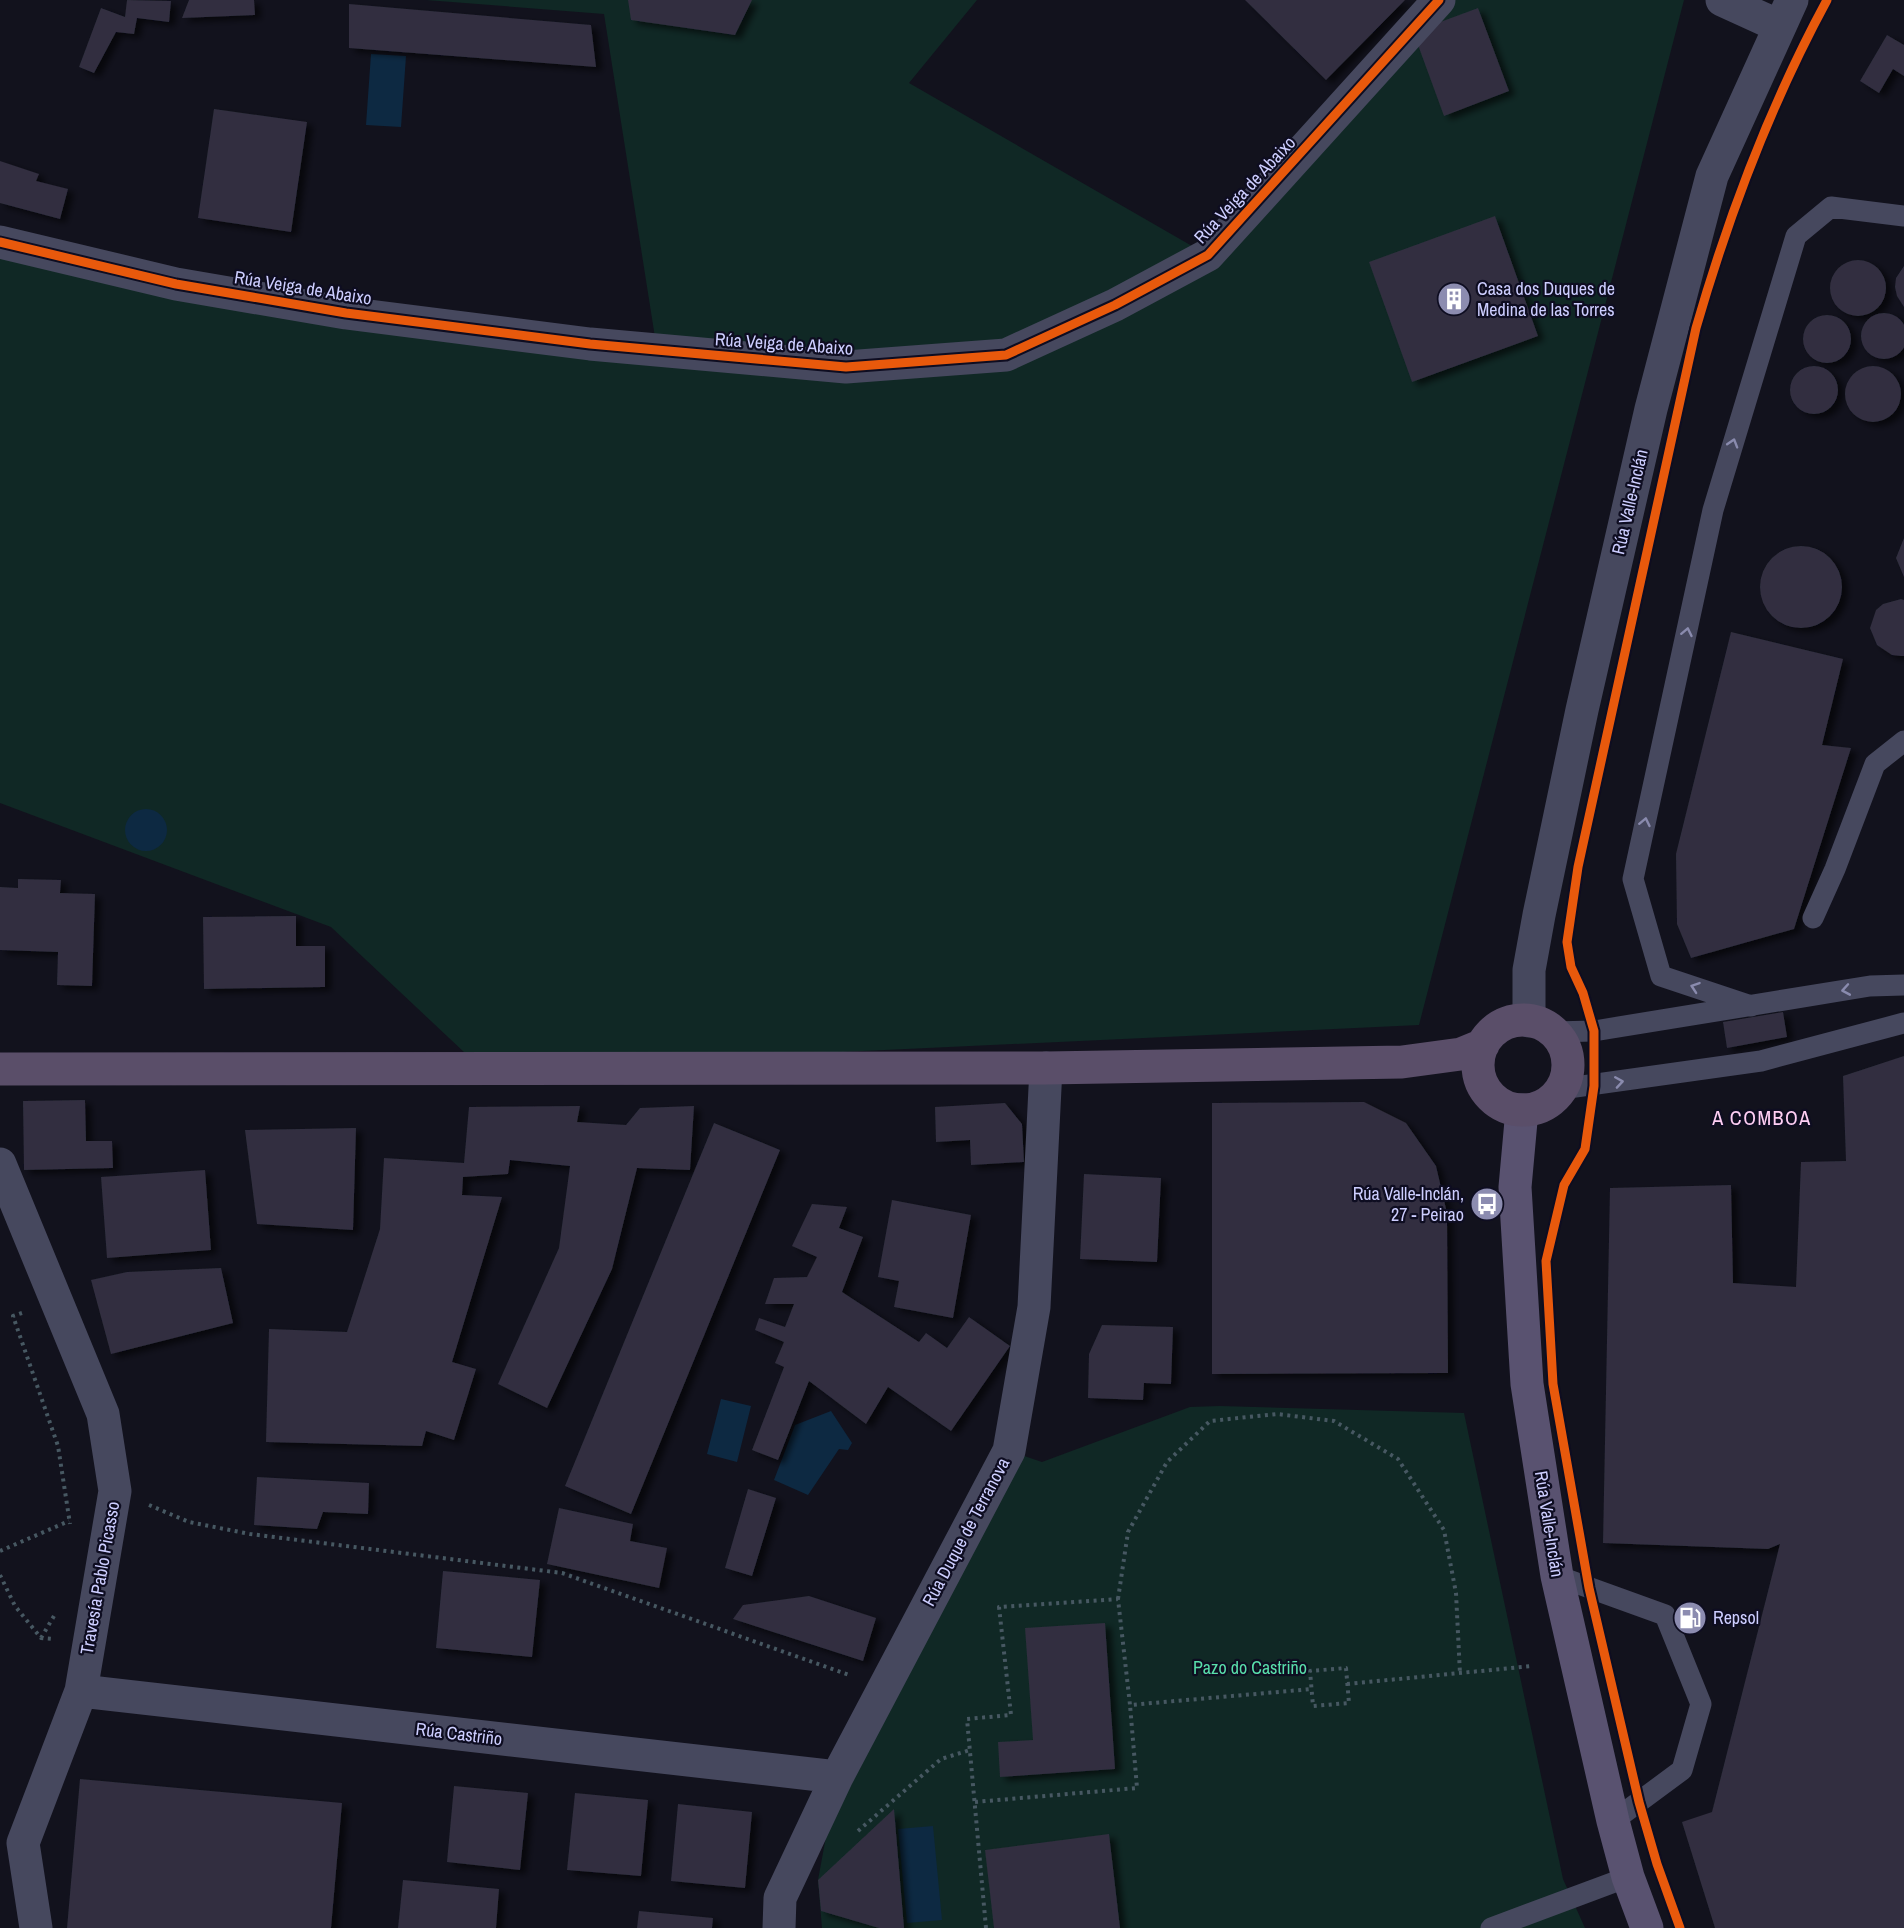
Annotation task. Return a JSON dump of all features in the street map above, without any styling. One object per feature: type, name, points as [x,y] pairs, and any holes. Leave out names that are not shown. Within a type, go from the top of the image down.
[{"type":"highway","points":[[1370,1062],[1431,1072],[1486,1092],[1502,1105],[1522,1110],[1538,1108],[1551,1100],[1561,1089],[1567,1075],[1567,1059],[1562,1044],[1541,1026],[1507,1023],[1497,1028],[1483,1045],[1478,1069],[1486,1092]]},
{"type":"highway","points":[[0,1069],[1046,1068],[1370,1062],[1442,1058],[1461,1054],[1483,1045]]},
{"type":"main road","name":"Rúa Valle-Inclán","points":[[1522,1110],[1515,1188],[1527,1384],[1557,1576],[1613,1821],[1628,1877],[1647,1928]]},
{"type":"street","name":"Rúa Veiga de Abaixo","points":[[0,242],[176,284],[346,313],[590,344],[846,367],[1006,356],[1115,305],[1208,255],[1438,0]]},
{"type":"street","points":[[1722,0],[1786,13]]},
{"type":"street","name":"Rúa Valle-Inclán","points":[[1541,1026],[1529,970],[1582,710],[1651,409],[1712,176],[1786,13]]},
{"type":"street","name":"Rúa Duque de Terranova","points":[[779,1928],[780,1898],[837,1777],[1009,1451],[1034,1307],[1046,1068]]},
{"type":"street","name":"Travesía Pablo Picasso","points":[[0,1164],[103,1414],[115,1491],[81,1691],[23,1843],[36,1928]]},
{"type":"street","name":"Rúa Castriño","points":[[81,1691],[837,1777]]},
{"type":"lane","points":[[1751,1006],[1661,976],[1633,879],[1713,510],[1796,236],[1831,207],[1904,216]]},
{"type":"lane","points":[[1813,918],[1835,869],[1875,764],[1904,741]]},
{"type":"lane","points":[[1541,1026],[1594,1031],[1870,986],[1904,985]]},
{"type":"lane","points":[[1561,1089],[1761,1061],[1904,1023]]},
{"type":"lane","points":[[1557,1576],[1665,1615],[1701,1704],[1682,1770],[1613,1821]]},
{"type":"lane","points":[[1491,1928],[1628,1877]]},
{"type":"path","points":[[23,1312],[13,1316],[58,1446],[71,1530]]},
{"type":"path","points":[[975,1802],[1137,1788],[1118,1599],[1128,1532],[1167,1462],[1210,1421],[1277,1414],[1334,1422],[1398,1459],[1444,1530],[1456,1593],[1460,1674]]},
{"type":"path","points":[[115,1491],[189,1522],[209,1526],[562,1573],[883,1687]]},
{"type":"path","points":[[0,1551],[69,1521]]},
{"type":"path","points":[[0,1575],[15,1606],[41,1638],[89,1641]]},
{"type":"path","points":[[986,1928],[967,1719],[1011,1715],[999,1607],[1118,1599]]},
{"type":"path","points":[[41,1638],[59,1609]]},
{"type":"path","points":[[1347,1684],[1532,1666]]},
{"type":"path","points":[[1346,1668],[1348,1703],[1313,1706],[1312,1689],[1310,1671],[1346,1668]]},
{"type":"path","points":[[1130,1705],[1312,1689]]},
{"type":"path","points":[[858,1832],[941,1759],[970,1750]]},
{"type":"green space","points":[[426,0],[977,0],[909,83],[1192,246],[1248,212],[1440,0],[1684,0],[1419,1025],[482,1069],[331,927],[0,803],[0,242],[657,350],[604,14]]},
{"type":"green space","name":"Pazo do Castriño","points":[[1190,1407],[1464,1413],[1563,1879],[1585,1928],[822,1928],[818,1880],[837,1777],[1009,1451],[1042,1462]]},
{"type":"water","points":[[371,54],[406,56],[401,127],[366,125]]},
{"type":"water","points":[[146,809],[161,815],[167,830],[161,845],[146,851],[131,845],[125,830],[131,815]]},
{"type":"water","points":[[721,1399],[751,1406],[737,1462],[707,1454]]},
{"type":"water","points":[[831,1411],[852,1443],[848,1450],[839,1449],[808,1495],[774,1480],[795,1425]]},
{"type":"water","points":[[933,1826],[942,1920],[907,1923],[898,1829]]},
{"type":"building","points":[[127,0],[171,1],[169,22],[137,18],[134,34],[116,32],[94,73],[79,67],[101,8],[125,17]]},
{"type":"building","points":[[189,0],[254,0],[255,15],[182,18]]},
{"type":"building","points":[[628,0],[752,0],[735,35],[631,20]]},
{"type":"building","points":[[1245,0],[1405,0],[1326,80]]},
{"type":"building","points":[[349,4],[591,25],[596,67],[349,48]]},
{"type":"building","points":[[1478,8],[1509,91],[1444,116],[1418,45],[1435,24]]},
{"type":"building","points":[[1887,35],[1904,45],[1904,76],[1893,69],[1879,93],[1860,81]]},
{"type":"building","points":[[214,109],[307,122],[291,232],[198,218]]},
{"type":"building","points":[[0,161],[39,174],[36,181],[68,189],[60,219],[0,203]]},
{"type":"building","name":"Casa dos Duques de Medina de las Torres","points":[[1495,216],[1538,336],[1412,382],[1369,262]]},
{"type":"building","points":[[1852,260],[1864,260],[1874,264],[1882,272],[1886,288],[1882,304],[1874,312],[1864,316],[1852,316],[1842,312],[1834,304],[1830,294],[1830,282],[1834,272],[1842,264]]},
{"type":"building","points":[[1904,266],[1904,307],[1897,296],[1895,287],[1896,278]]},
{"type":"building","points":[[1884,313],[1900,320],[1907,336],[1900,352],[1884,359],[1868,352],[1861,336],[1868,320]]},
{"type":"building","points":[[1827,315],[1844,322],[1851,339],[1844,356],[1827,363],[1810,356],[1803,339],[1810,322]]},
{"type":"building","points":[[1814,366],[1831,373],[1838,390],[1831,407],[1814,414],[1797,407],[1790,390],[1797,373]]},
{"type":"building","points":[[1867,366],[1879,366],[1889,370],[1897,378],[1901,394],[1897,410],[1889,418],[1879,422],[1867,422],[1857,418],[1849,410],[1845,400],[1845,388],[1849,378],[1857,370]]},
{"type":"building","points":[[1904,538],[1904,577],[1896,558]]},
{"type":"building","points":[[1801,546],[1817,549],[1830,558],[1839,571],[1842,587],[1839,603],[1830,616],[1817,625],[1801,628],[1785,625],[1772,616],[1763,603],[1760,587],[1763,571],[1772,558],[1785,549]]},
{"type":"building","points":[[1904,600],[1904,656],[1892,655],[1877,645],[1870,628],[1876,610],[1883,604]]},
{"type":"building","points":[[1731,632],[1843,659],[1822,745],[1851,748],[1794,929],[1691,958],[1677,924],[1676,854]]},
{"type":"building","points":[[18,879],[61,880],[60,893],[95,894],[92,986],[57,985],[58,952],[0,950],[0,887],[18,888]]},
{"type":"building","points":[[296,916],[296,946],[325,946],[325,987],[204,989],[203,917]]},
{"type":"building","points":[[1783,1012],[1787,1037],[1727,1048],[1723,1022]]},
{"type":"building","points":[[1904,1056],[1904,1928],[1715,1928],[1682,1822],[1712,1812],[1780,1544],[1768,1549],[1603,1543],[1610,1188],[1731,1185],[1733,1283],[1796,1287],[1801,1162],[1846,1161],[1843,1076]]},
{"type":"building","points":[[85,1100],[86,1141],[112,1141],[113,1168],[24,1170],[23,1101]]},
{"type":"building","points":[[1364,1102],[1406,1123],[1436,1166],[1447,1213],[1448,1373],[1212,1374],[1212,1103]]},
{"type":"building","points":[[1005,1103],[1022,1124],[1024,1162],[971,1165],[970,1140],[936,1142],[935,1107]]},
{"type":"building","points":[[580,1106],[577,1122],[626,1125],[640,1108],[694,1106],[690,1170],[637,1168],[612,1269],[547,1408],[498,1384],[559,1248],[570,1166],[510,1160],[508,1174],[463,1177],[462,1195],[502,1197],[452,1362],[476,1369],[454,1440],[426,1431],[422,1446],[266,1442],[269,1329],[347,1332],[380,1229],[384,1158],[464,1163],[469,1107]]},
{"type":"building","points":[[714,1123],[780,1150],[631,1514],[565,1486]]},
{"type":"building","points":[[356,1128],[353,1230],[257,1224],[245,1130]]},
{"type":"building","points":[[205,1170],[211,1250],[107,1258],[101,1177]]},
{"type":"building","points":[[1084,1174],[1161,1178],[1157,1262],[1080,1259]]},
{"type":"building","points":[[892,1200],[971,1215],[953,1318],[894,1307],[899,1281],[878,1277]]},
{"type":"building","points":[[812,1204],[847,1207],[839,1228],[863,1237],[842,1292],[919,1342],[926,1333],[947,1348],[969,1317],[1010,1346],[951,1431],[888,1387],[866,1424],[809,1381],[778,1460],[752,1450],[784,1367],[775,1363],[784,1342],[755,1330],[759,1318],[785,1327],[794,1304],[765,1304],[774,1278],[807,1277],[817,1257],[792,1246]]},
{"type":"building","points":[[221,1268],[233,1323],[111,1354],[91,1280],[127,1272]]},
{"type":"building","points":[[1102,1325],[1173,1327],[1171,1384],[1144,1383],[1143,1400],[1088,1398],[1089,1354]]},
{"type":"building","points":[[257,1477],[369,1483],[368,1514],[323,1512],[317,1529],[254,1525]]},
{"type":"building","points":[[748,1489],[776,1498],[752,1576],[725,1568]]},
{"type":"building","points":[[559,1508],[633,1524],[630,1541],[667,1548],[659,1588],[547,1564]]},
{"type":"building","points":[[443,1571],[540,1580],[532,1657],[436,1648]]},
{"type":"building","points":[[809,1596],[876,1618],[863,1661],[733,1619],[743,1605]]},
{"type":"building","points":[[1105,1623],[1115,1769],[1000,1777],[998,1742],[1033,1740],[1025,1628]]},
{"type":"building","points":[[80,1779],[342,1803],[331,1928],[67,1928]]},
{"type":"building","points":[[454,1786],[528,1793],[520,1870],[447,1862]]},
{"type":"building","points":[[575,1793],[648,1800],[641,1876],[567,1870]]},
{"type":"building","points":[[678,1804],[752,1812],[745,1888],[671,1881]]},
{"type":"building","points":[[894,1809],[904,1928],[879,1928],[821,1911],[818,1880]]},
{"type":"building","points":[[1109,1834],[1120,1928],[994,1928],[985,1850]]},
{"type":"building","points":[[403,1880],[499,1889],[496,1928],[398,1928]]},
{"type":"building","points":[[639,1911],[713,1918],[712,1928],[637,1928]]},
{"type":"cycle path","points":[[0,242],[176,284],[346,313],[590,344],[846,367],[1006,355],[1115,305],[1208,255],[1439,0]]},
{"type":"cycle path","points":[[1680,1928],[1657,1864],[1639,1802],[1589,1588],[1553,1384],[1546,1261],[1564,1185],[1585,1149],[1594,1086],[1594,1031],[1583,993],[1571,967],[1567,942],[1578,867],[1696,328],[1722,243],[1769,120],[1827,0]]},
{"type":"place","name":"Casa dos Duques de Medina de las Torres","points":[[1454,299]]},
{"type":"place","name":"Rúa Valle-Inclán, 27 - Peirao","points":[[1487,1204]]},
{"type":"place","name":"Repsol","points":[[1690,1618]]},
{"type":"district","name":"A COMBOA","points":[[1762,1118]]}]
